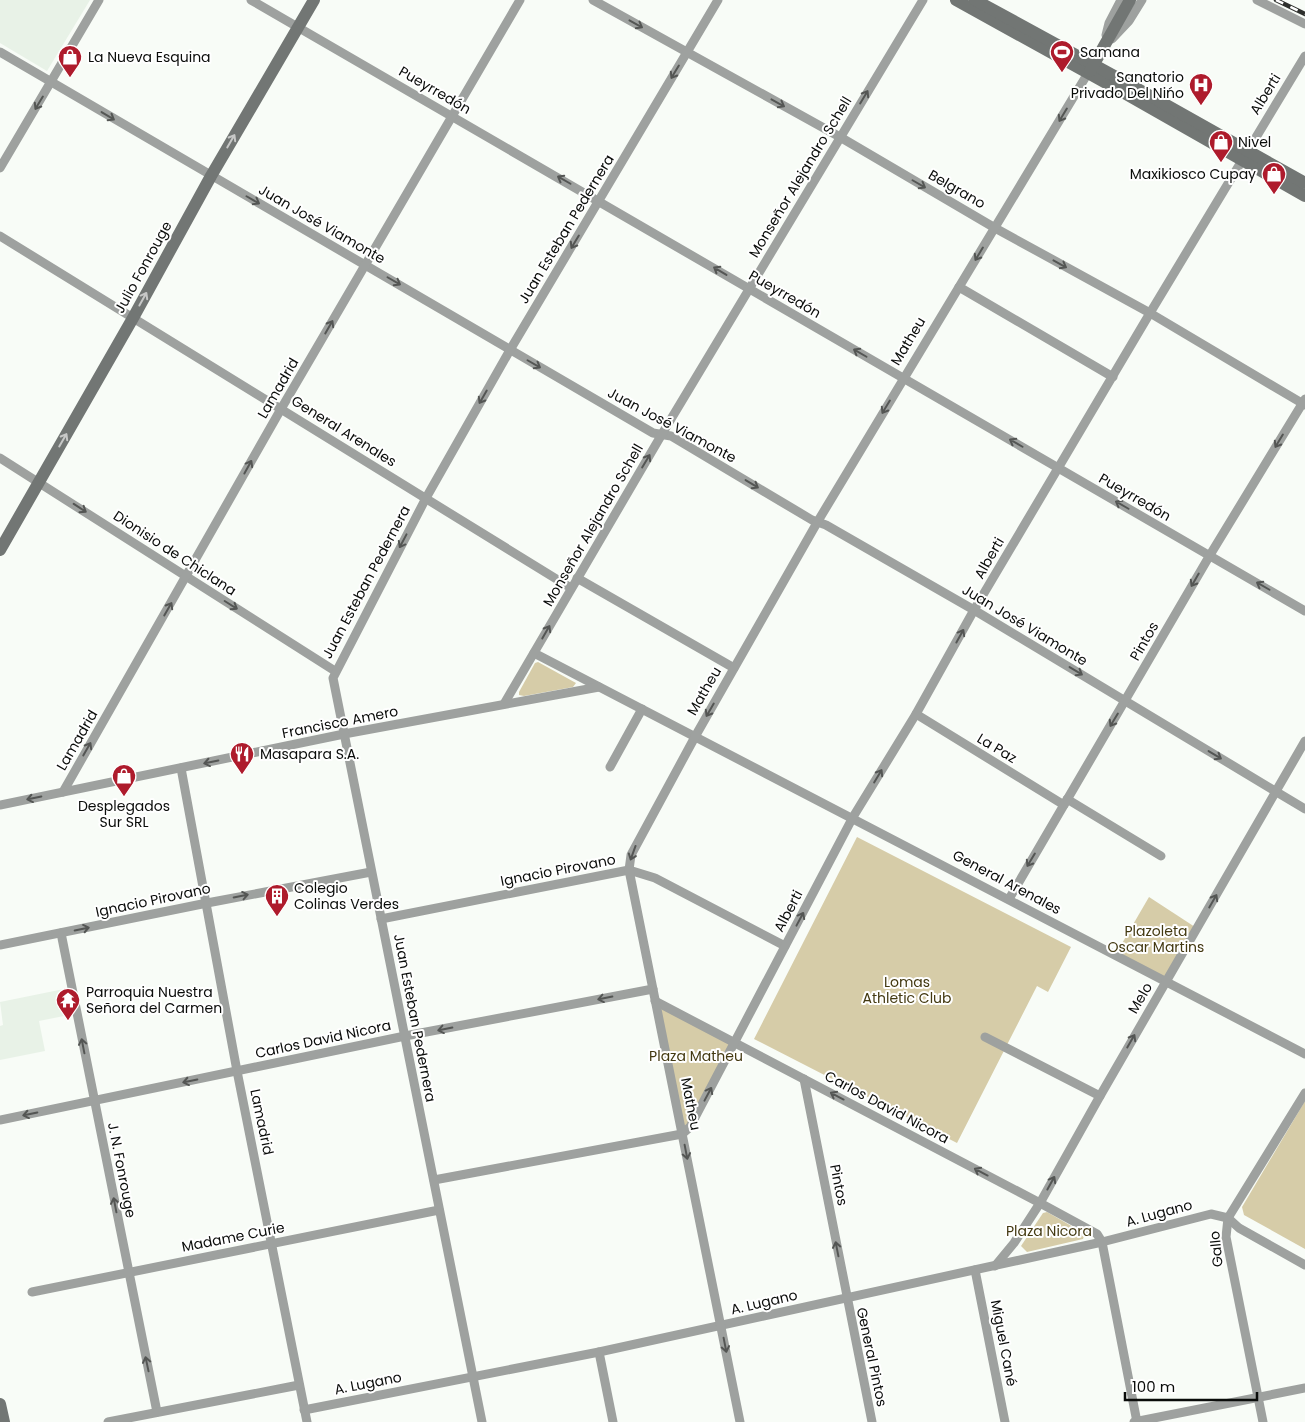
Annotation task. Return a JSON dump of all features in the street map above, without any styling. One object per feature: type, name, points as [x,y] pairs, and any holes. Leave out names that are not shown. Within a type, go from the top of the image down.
[{"type":"main road","name":"Julio Fonrouge","points":[[0,550],[133,318],[210,176],[314,0]]},
{"type":"main road","points":[[956,0],[1091,69],[1244,155],[1305,183]]},
{"type":"main road","points":[[975,0],[1079,56],[1091,69],[1111,74],[1244,155],[1305,196]]},
{"type":"main road","name":"Matheu","points":[[1091,69],[1130,0]]},
{"type":"main road","points":[[0,1404],[4,1422]]},
{"type":"street","points":[[0,168],[99,0]]},
{"type":"street","name":"Pueyrredón","points":[[251,0],[1305,610]]},
{"type":"street","name":"Lamadrid","points":[[62,792],[281,409],[520,0]]},
{"type":"street","name":"Belgrano","points":[[593,0],[840,137],[995,228],[1150,313],[1304,402]]},
{"type":"street","name":"Juan Esteban Pedernera","points":[[482,1422],[333,684],[335,671],[426,498],[510,350],[718,0]]},
{"type":"street","name":"Monseñor Alejandro Schell","points":[[504,704],[662,434],[923,0]]},
{"type":"street","name":"Matheu","points":[[1111,74],[1105,62],[1103,48],[1109,23],[1121,0]]},
{"type":"street","name":"Matheu","points":[[1079,56],[1092,56],[1103,48],[1129,22],[1142,0]]},
{"type":"street","points":[[1256,0],[1305,24]]},
{"type":"street","name":"Juan José Viamonte","points":[[0,52],[653,433],[671,436],[812,520],[826,525],[974,610],[1305,809]]},
{"type":"street","name":"Alberti","points":[[682,1134],[690,1127],[853,818],[916,714],[974,610],[1058,468],[1305,56]]},
{"type":"street","name":"Matheu","points":[[740,1422],[629,870],[633,850],[818,521],[1091,69]]},
{"type":"street","name":"General Arenales","points":[[0,236],[571,588]]},
{"type":"street","points":[[959,287],[1113,377]]},
{"type":"street","name":"Pintos","points":[[1009,899],[1210,555],[1304,402]]},
{"type":"street","name":"Dionisio de Chiclana","points":[[0,458],[335,671]]},
{"type":"street","points":[[577,578],[734,668]]},
{"type":"street","points":[[534,653],[696,736]]},
{"type":"street","name":"Francisco Amero","points":[[0,805],[344,734],[598,687]]},
{"type":"street","points":[[610,767],[642,708]]},
{"type":"street","name":"La Paz","points":[[916,714],[1162,856]]},
{"type":"street","name":"General Arenales","points":[[696,736],[1305,1054]]},
{"type":"street","name":"Melo","points":[[994,1266],[1014,1243],[1040,1203],[1305,741]]},
{"type":"street","name":"Lamadrid","points":[[181,768],[237,1071],[307,1422]]},
{"type":"street","name":"Ignacio Pirovano","points":[[381,919],[629,870],[655,878],[785,946]]},
{"type":"street","name":"Ignacio Pirovano","points":[[0,945],[371,872]]},
{"type":"street","name":"J. N. Fonrouge","points":[[61,933],[157,1412]]},
{"type":"street","name":"Carlos David Nicora","points":[[0,1120],[405,1036],[653,989]]},
{"type":"street","name":"Carlos David Nicora","points":[[655,1001],[1092,1231],[1102,1242]]},
{"type":"street","points":[[985,1037],[1100,1096]]},
{"type":"street","name":"Pintos","points":[[804,1079],[846,1297]]},
{"type":"street","name":"Gallo","points":[[1262,1422],[1226,1237],[1228,1218],[1305,1092]]},
{"type":"street","points":[[434,1180],[682,1134]]},
{"type":"street","name":"Madame Curie","points":[[32,1292],[439,1210]]},
{"type":"street","name":"A. Lugano","points":[[304,1410],[474,1378],[721,1326],[1102,1242],[1211,1214],[1228,1218]]},
{"type":"street","points":[[1228,1218],[1238,1228],[1305,1266]]},
{"type":"street","points":[[1102,1242],[1135,1422],[1305,1388]]},
{"type":"street","name":"Miguel Cané","points":[[975,1270],[1005,1422]]},
{"type":"street","name":"General Pintos","points":[[846,1297],[872,1422]]},
{"type":"street","points":[[599,1352],[613,1422]]},
{"type":"street","points":[[108,1422],[299,1385]]},
{"type":"shaded area","points":[[0,0],[90,0],[47,71],[0,43]]},
{"type":"shaded area","points":[[64,989],[69,1015],[39,1021],[45,1051],[0,1060],[0,1026],[3,1025],[0,1002]]},
{"type":"green space","points":[[538,662],[576,683],[573,687],[524,696],[519,695],[535,663]]},
{"type":"green space","name":"Lomas Athletic Club","points":[[857,837],[1071,947],[1048,992],[1037,986],[957,1143],[754,1039]]},
{"type":"green space","name":"Plazoleta Oscar Martins","points":[[1149,897],[1195,927],[1165,977],[1117,952]]},
{"type":"green space","name":"Plaza Matheu","points":[[655,1001],[735,1043],[682,1134]]},
{"type":"green space","points":[[1305,1101],[1305,1249],[1244,1215],[1242,1207]]},
{"type":"green space","name":"Plaza Nicora","points":[[1047,1212],[1082,1232],[1083,1239],[1027,1252],[1021,1246],[1043,1213]]},
{"type":"railway","points":[[1276,0],[1305,14]]},
{"type":"place","name":"Samana","points":[[1062,73]]},
{"type":"place","name":"La Nueva Esquina","points":[[70,78]]},
{"type":"place","name":"Sanatorio Privado Del Nińo","points":[[1201,106]]},
{"type":"place","name":"Nivel","points":[[1221,163]]},
{"type":"place","name":"Maxikiosco Cupay","points":[[1274,195]]},
{"type":"place","name":"Masapara S.A.","points":[[242,775]]},
{"type":"place","name":"Desplegados Sur SRL","points":[[124,797]]},
{"type":"place","name":"Colegio Colinas Verdes","points":[[277,917]]},
{"type":"place","name":"Parroquia Nuestra Señora del Carmen","points":[[68,1021]]}]
